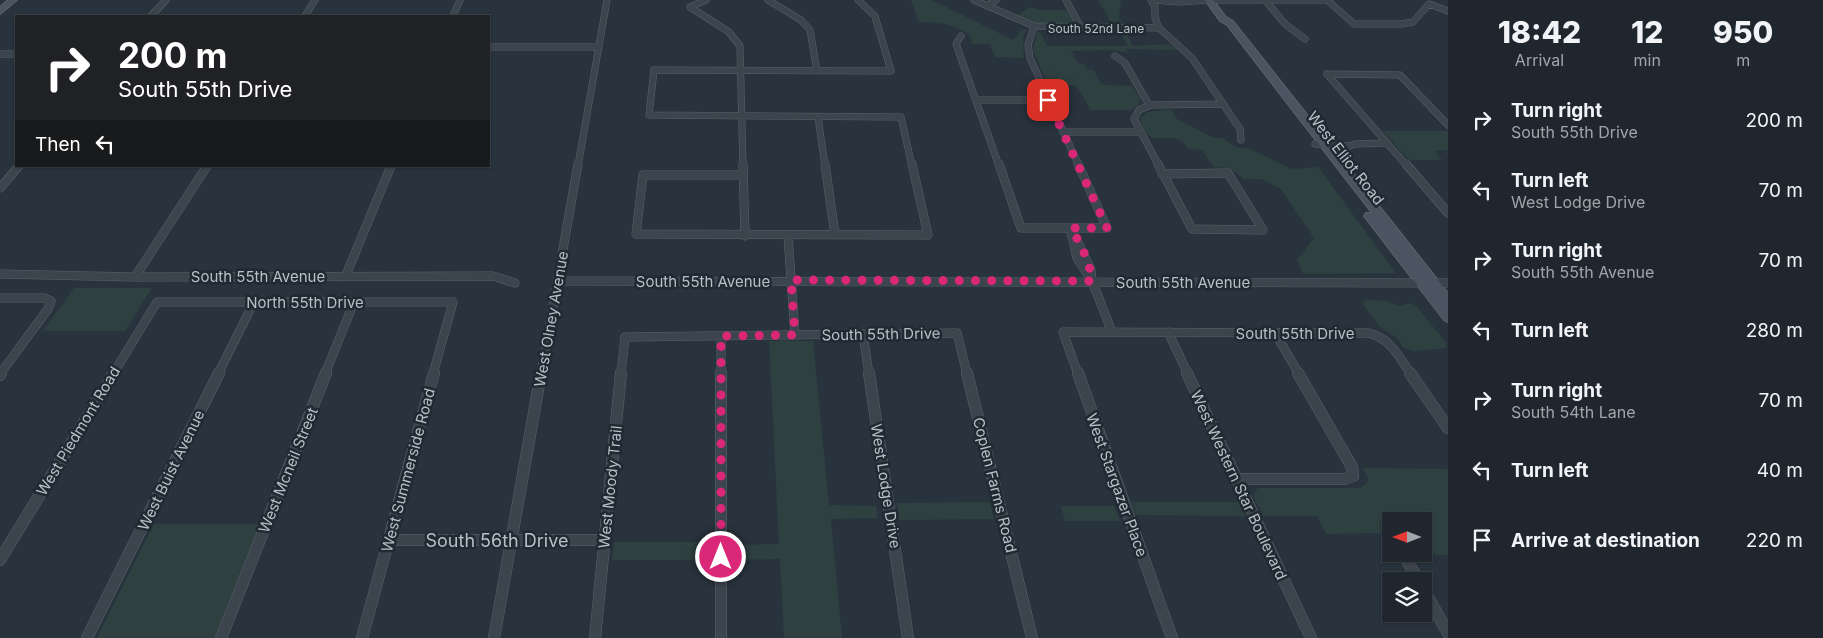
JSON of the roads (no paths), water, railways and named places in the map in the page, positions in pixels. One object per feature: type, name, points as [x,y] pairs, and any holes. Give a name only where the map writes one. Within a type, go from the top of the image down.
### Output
[{"type":"main road","points":[[0,11],[13,0]]},
{"type":"main road","name":"West Elliot Road","points":[[1208,0],[1223,19],[1230,23],[1319,144],[1428,283],[1448,317]]},
{"type":"main road","name":"West Elliot Road","points":[[1428,283],[1448,302]]},
{"type":"street","points":[[152,15],[166,0]]},
{"type":"street","points":[[306,15],[315,0]]},
{"type":"street","points":[[454,15],[460,0]]},
{"type":"street","name":"West Olney Avenue","points":[[494,638],[607,0]]},
{"type":"street","points":[[706,0],[690,7],[728,32],[740,46],[745,236]]},
{"type":"street","points":[[768,0],[801,20],[810,30],[817,71]]},
{"type":"street","points":[[743,175],[643,175],[636,234],[928,236],[900,117],[648,115],[654,70],[890,71],[875,16],[858,0]]},
{"type":"street","points":[[961,36],[956,44],[1020,228],[1107,228],[1030,58],[1029,40],[1034,26],[974,0]]},
{"type":"street","points":[[986,6],[996,0]]},
{"type":"street","points":[[1066,0],[1081,28]]},
{"type":"street","points":[[1241,140],[1240,129],[1192,58],[1159,28],[1155,18],[1153,0],[1178,2],[1208,0],[1328,0],[1354,24],[1401,24],[1413,22],[1431,2],[1448,11]]},
{"type":"street","points":[[1265,0],[1284,24],[1304,39]]},
{"type":"street","name":"South 52nd Lane","points":[[1034,26],[1159,28]]},
{"type":"street","points":[[490,46],[599,46]]},
{"type":"street","points":[[0,54],[15,54]]},
{"type":"street","points":[[1115,56],[1125,63],[1149,105]]},
{"type":"street","points":[[1328,74],[1400,75],[1448,125]]},
{"type":"street","points":[[1328,74],[1448,213]]},
{"type":"street","points":[[976,100],[1048,100]]},
{"type":"street","points":[[1223,104],[1149,105],[1139,110],[1134,116],[1134,121],[1192,230],[1263,230]]},
{"type":"street","points":[[818,117],[835,235]]},
{"type":"street","points":[[1063,132],[1140,132]]},
{"type":"street","points":[[1319,144],[1350,146],[1355,144],[1387,143]]},
{"type":"street","points":[[0,188],[18,167]]},
{"type":"street","points":[[135,277],[206,167]]},
{"type":"street","points":[[346,276],[391,167]]},
{"type":"street","points":[[1162,174],[1228,173],[1263,230]]},
{"type":"street","points":[[1071,228],[1072,243],[1082,270],[1092,281],[1112,332]]},
{"type":"street","points":[[788,236],[795,335]]},
{"type":"street","name":"South 55th Avenue","points":[[0,274],[135,277],[493,276],[515,283]]},
{"type":"street","name":"South 55th Avenue","points":[[558,281],[791,280],[1448,283]]},
{"type":"street","points":[[0,298],[44,298],[51,301],[48,309],[0,375]]},
{"type":"street","name":"North 55th Drive","points":[[156,302],[454,302]]},
{"type":"street","name":"West Piedmont Road","points":[[0,560],[4,548],[156,302]]},
{"type":"street","name":"West Buist Avenue","points":[[87,638],[254,302]]},
{"type":"street","name":"West Mcneil Street","points":[[221,638],[354,302]]},
{"type":"street","name":"West Summerside Road","points":[[362,638],[454,302]]},
{"type":"street","name":"South 55th Drive","points":[[1063,332],[1368,333],[1378,335],[1387,340],[1448,428]]},
{"type":"street","name":"West Stargazer Place","points":[[1063,332],[1172,638]]},
{"type":"street","name":"West Western Star Boulevard","points":[[1168,332],[1311,638]]},
{"type":"street","name":"South 55th Drive","points":[[625,337],[958,333]]},
{"type":"street","name":"Coplen Farms Road","points":[[958,333],[1032,638]]},
{"type":"street","points":[[1236,479],[1345,479],[1353,476],[1352,467],[1275,333]]},
{"type":"street","name":"West Lodge Drive","points":[[863,334],[908,638]]},
{"type":"street","points":[[721,336],[721,638]]},
{"type":"street","name":"West Moody Trail","points":[[596,638],[625,337]]},
{"type":"street","name":"South 56th Drive","points":[[388,540],[605,540]]},
{"type":"street","points":[[1432,604],[1448,632]]}]
